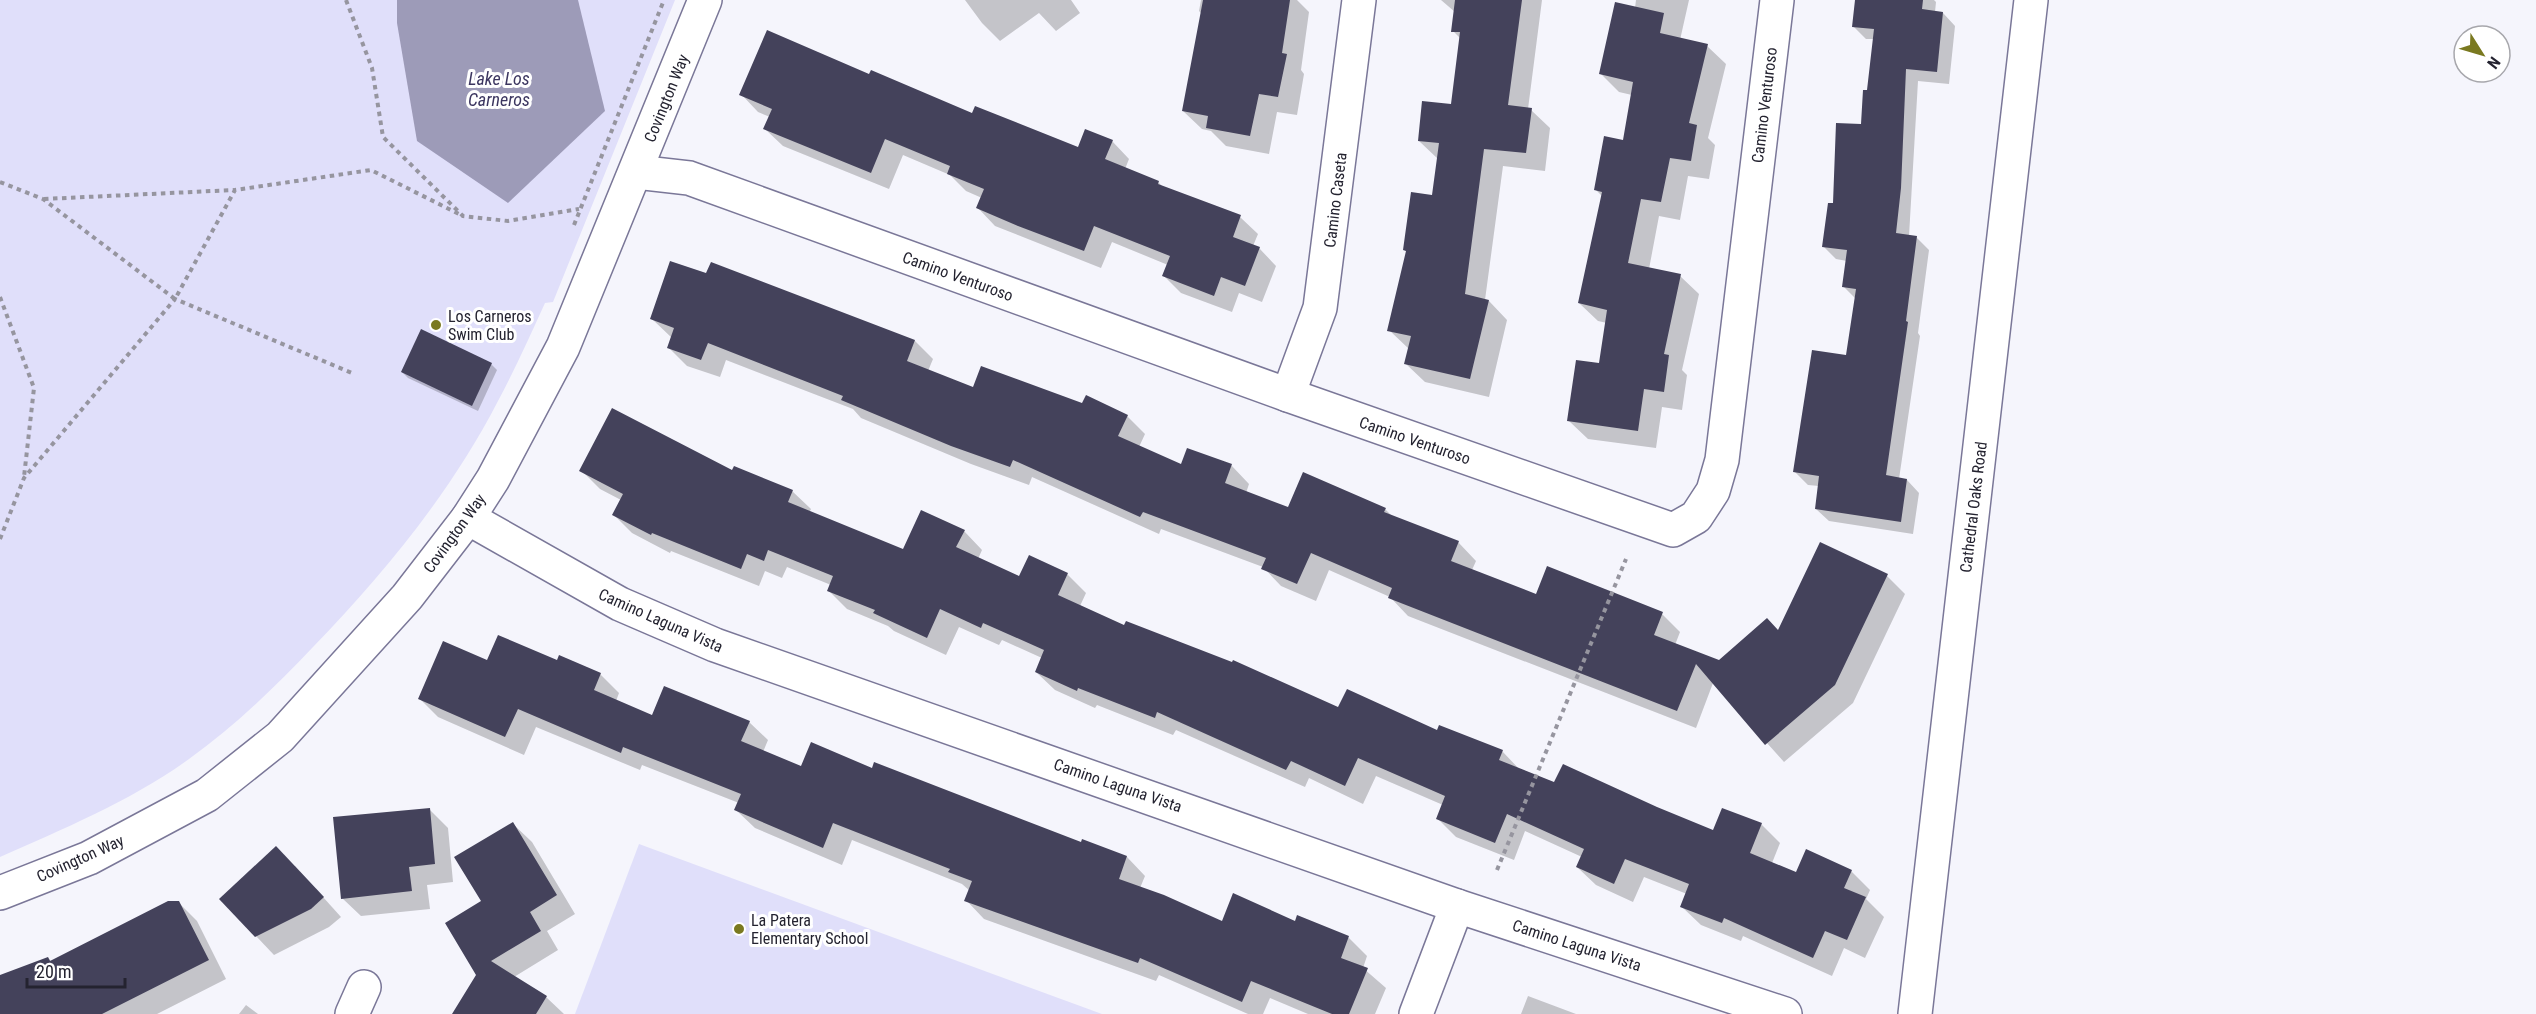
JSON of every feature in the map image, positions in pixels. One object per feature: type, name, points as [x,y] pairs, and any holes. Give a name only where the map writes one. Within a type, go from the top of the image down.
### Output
[{"type":"street","name":"Covington Way","points":[[0,893],[89,858],[207,795],[271,744],[407,597],[468,518],[516,440],[563,347],[705,0]]},
{"type":"street","name":"Camino Caseta","points":[[1288,395],[1320,308],[1359,0]]},
{"type":"street","name":"Camino Venturoso","points":[[636,172],[689,178],[1288,395],[1673,530],[1705,526],[1722,460],[1777,0]]},
{"type":"street","name":"Cathedral Oaks Road","points":[[1915,1014],[2031,0]]},
{"type":"street","name":"Camino Laguna Vista","points":[[468,518],[620,604],[715,645],[1457,906],[1785,1014]]},
{"type":"street","points":[[1416,1014],[1457,906]]},
{"type":"path","points":[[346,0],[372,68],[383,136],[463,216]]},
{"type":"path","points":[[43,199],[235,190],[371,170],[463,216],[508,221],[579,209]]},
{"type":"path","points":[[0,182],[43,199],[174,299],[352,373]]},
{"type":"path","points":[[24,478],[174,299],[235,190]]},
{"type":"path","points":[[0,297],[34,388],[24,478],[0,538]]},
{"type":"path","points":[[1497,870],[1626,559]]},
{"type":"shaded area","points":[[0,0],[675,0],[553,302],[545,303],[479,435],[438,500],[414,531],[365,591],[299,662],[254,706],[206,747],[167,774],[121,801],[0,857]]},
{"type":"shaded area","name":"La Patera Elementary School","points":[[639,844],[1102,1014],[575,1014]]},
{"type":"water","name":"Lake Los Carneros","points":[[397,0],[578,0],[605,111],[508,203],[417,141],[397,23]]},
{"type":"building","points":[[1203,0],[1290,0],[1282,53],[1287,54],[1278,97],[1259,94],[1250,136],[1206,128],[1208,116],[1182,111]]},
{"type":"building","points":[[1455,0],[1522,0],[1508,105],[1532,108],[1526,153],[1484,149],[1465,294],[1489,300],[1470,379],[1404,364],[1411,336],[1387,331],[1406,251],[1403,250],[1411,192],[1432,195],[1439,143],[1418,141],[1422,101],[1451,104],[1460,32],[1451,32]]},
{"type":"building","points":[[1855,0],[1923,0],[1922,9],[1943,12],[1937,72],[1906,69],[1901,188],[1896,233],[1917,236],[1906,321],[1908,322],[1886,475],[1907,479],[1901,522],[1815,509],[1819,476],[1793,472],[1812,350],[1846,355],[1856,289],[1842,287],[1847,250],[1822,247],[1828,203],[1833,203],[1836,123],[1861,124],[1863,90],[1867,90],[1874,29],[1852,27]]},
{"type":"building","points":[[1615,2],[1664,13],[1660,33],[1708,44],[1689,123],[1697,125],[1691,161],[1670,158],[1661,202],[1641,199],[1628,263],[1681,274],[1664,354],[1669,355],[1664,392],[1644,389],[1638,431],[1567,421],[1576,360],[1599,363],[1607,310],[1578,303],[1602,192],[1594,190],[1604,136],[1623,140],[1633,82],[1599,74]]},
{"type":"building","points":[[767,30],[869,74],[871,70],[972,113],[975,106],[1078,147],[1085,129],[1113,140],[1105,159],[1159,181],[1158,184],[1241,215],[1233,237],[1260,247],[1245,286],[1221,277],[1214,296],[1162,276],[1170,256],[1094,226],[1084,251],[1018,226],[976,208],[984,189],[947,174],[950,166],[885,139],[871,173],[763,129],[772,109],[739,95]]},
{"type":"building","points":[[670,261],[706,273],[711,262],[915,340],[907,361],[973,387],[981,366],[1082,403],[1086,395],[1128,415],[1118,436],[1181,464],[1187,448],[1232,464],[1225,483],[1288,507],[1303,472],[1386,508],[1384,512],[1459,541],[1451,561],[1536,594],[1547,566],[1663,612],[1654,635],[1719,660],[1767,618],[1778,630],[1820,542],[1888,574],[1835,685],[1765,745],[1696,664],[1677,711],[1388,598],[1392,588],[1311,553],[1297,584],[1261,569],[1266,558],[1143,512],[1140,517],[1013,460],[1010,467],[951,446],[841,400],[843,396],[708,343],[701,360],[667,348],[674,328],[650,319]]},
{"type":"building","points":[[421,329],[492,363],[472,406],[401,372]]},
{"type":"building","points":[[612,408],[732,470],[734,466],[793,490],[788,502],[903,549],[921,510],[965,530],[956,547],[1019,576],[1029,555],[1068,573],[1058,595],[1124,625],[1126,621],[1232,662],[1233,660],[1338,707],[1347,689],[1437,730],[1439,725],[1503,750],[1499,760],[1554,782],[1563,764],[1713,830],[1722,808],[1762,823],[1750,853],[1796,872],[1806,849],[1852,870],[1844,888],[1866,897],[1847,940],[1825,931],[1813,958],[1724,918],[1722,923],[1680,907],[1689,884],[1625,859],[1614,884],[1576,867],[1584,849],[1507,814],[1495,843],[1436,819],[1445,796],[1358,758],[1345,786],[1291,761],[1286,770],[1157,712],[1155,718],[1078,688],[1077,691],[1035,672],[1044,650],[983,623],[981,628],[940,609],[927,638],[873,613],[875,610],[827,591],[833,576],[768,550],[764,561],[747,554],[741,569],[652,533],[651,535],[612,515],[623,494],[579,471]]},
{"type":"building","points":[[498,635],[557,660],[559,655],[601,673],[594,690],[652,715],[664,686],[750,721],[741,741],[801,766],[811,742],[872,768],[874,762],[1081,842],[1082,839],[1127,856],[1119,879],[1164,895],[1222,921],[1233,893],[1295,921],[1297,915],[1349,936],[1341,958],[1368,968],[1349,1014],[1332,1014],[1251,981],[1242,1002],[1140,958],[1138,963],[964,901],[972,881],[948,872],[950,869],[833,823],[823,848],[734,810],[741,794],[623,747],[621,753],[518,709],[505,737],[418,699],[443,641],[487,660]]},
{"type":"building","points":[[430,808],[435,864],[409,867],[412,891],[341,899],[333,817]]},
{"type":"building","points":[[513,822],[557,895],[530,912],[541,931],[491,961],[547,996],[536,1014],[452,1014],[476,975],[445,923],[481,901],[454,857]]},
{"type":"building","points":[[276,846],[324,897],[311,909],[255,937],[219,899]]},
{"type":"building","points":[[168,901],[179,901],[209,960],[102,1014],[0,1014],[0,975],[48,957],[50,961]]},
{"type":"place","name":"Los Carneros Swim Club","points":[[436,325]]},
{"type":"place","name":"La Patera Elementary School","points":[[739,929]]}]
